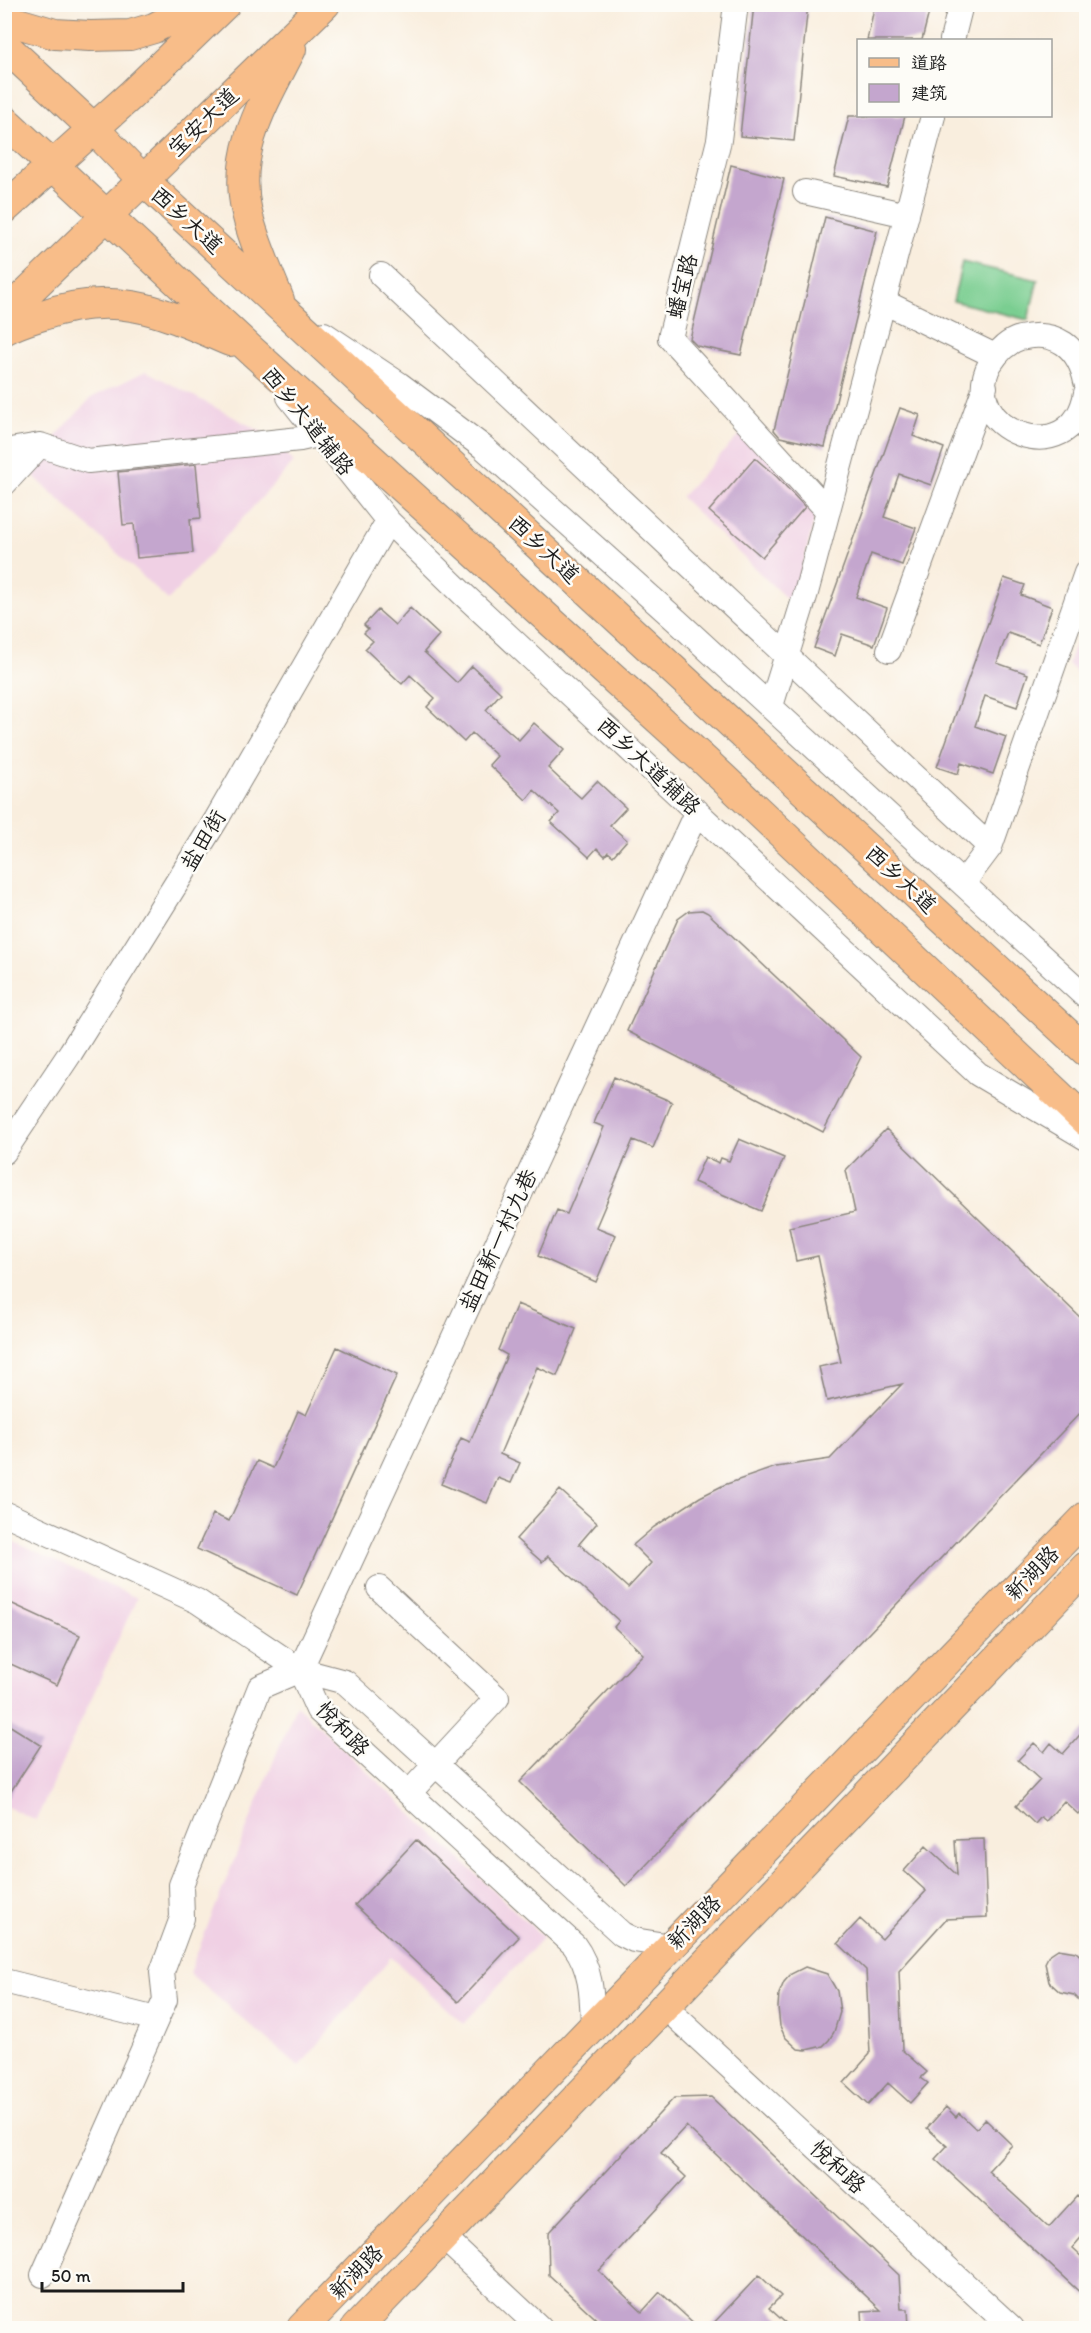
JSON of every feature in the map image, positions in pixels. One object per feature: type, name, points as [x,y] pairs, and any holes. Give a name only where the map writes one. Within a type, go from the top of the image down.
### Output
[{"type":"main road","points":[[4,19],[55,34],[130,35],[153,28],[201,4]]},
{"type":"main road","points":[[4,209],[225,4]]},
{"type":"main road","name":"宝安大道","points":[[4,315],[325,4]]},
{"type":"main road","points":[[281,305],[247,214],[243,184],[244,158],[263,100],[303,26],[332,4]]},
{"type":"main road","name":"西乡大道","points":[[4,45],[93,128],[143,180],[281,305],[1086,1051]]},
{"type":"main road","points":[[4,120],[252,351],[326,430],[705,761],[1086,1121]]},
{"type":"main road","points":[[4,330],[70,306],[126,304],[159,312],[252,351]]},
{"type":"main road","name":"新湖路","points":[[302,2328],[1086,1517]]},
{"type":"main road","name":"新湖路","points":[[357,2328],[1086,1567]]},
{"type":"street","name":"蟠宝路","points":[[736,4],[719,140],[670,338],[828,511]]},
{"type":"street","points":[[952,39],[962,4]]},
{"type":"street","points":[[771,706],[828,511],[933,117]]},
{"type":"street","points":[[805,192],[907,215]]},
{"type":"street","points":[[381,275],[990,847]]},
{"type":"street","points":[[884,302],[995,356]]},
{"type":"street","points":[[281,305],[399,384],[483,447],[771,706],[1086,997]]},
{"type":"street","points":[[889,650],[985,387],[988,369],[995,356],[1007,344],[1033,335],[1061,341],[1074,351],[1083,365],[1086,396],[1076,419],[1063,431],[1047,437],[1029,438],[1018,435],[995,418],[987,401],[985,387]]},
{"type":"street","points":[[4,451],[40,445],[88,461],[300,439],[326,430]]},
{"type":"street","name":"西乡大道辅路","points":[[326,430],[388,521],[464,595],[978,1074],[1086,1138]]},
{"type":"street","points":[[4,483],[40,445]]},
{"type":"street","name":"盐田街","points":[[4,1152],[71,1052],[216,820],[388,521]]},
{"type":"street","points":[[963,883],[990,847],[1086,573]]},
{"type":"street","name":"盐田新一村九巷","points":[[300,1670],[696,811]]},
{"type":"street","points":[[4,1513],[197,1601],[300,1670]]},
{"type":"street","points":[[379,1588],[496,1698],[409,1793]]},
{"type":"street","points":[[43,2275],[165,2000],[162,1972],[182,1918],[181,1885],[260,1687],[300,1670]]},
{"type":"street","name":"悦和路","points":[[300,1670],[345,1682],[621,1934],[634,1940],[671,1946]]},
{"type":"street","name":"悦和路","points":[[300,1670],[318,1710],[574,1945],[586,1964],[593,2026]]},
{"type":"street","points":[[4,1981],[156,2019]]},
{"type":"street","name":"悦和路","points":[[663,2006],[1012,2328]]},
{"type":"street","points":[[444,2238],[540,2328]]},
{"type":"shaded area","points":[[146,371],[262,432],[294,462],[168,600],[26,469],[91,398]]},
{"type":"shaded area","points":[[747,427],[818,504],[793,605],[681,497]]},
{"type":"shaded area","points":[[1086,613],[1086,681],[1068,664]]},
{"type":"shaded area","points":[[5,1538],[137,1598],[36,1820],[5,1806]]},
{"type":"shaded area","points":[[296,1705],[543,1937],[463,2024],[391,1957],[299,2067],[189,1973]]},
{"type":"green space","points":[[962,262],[1038,280],[1028,320],[953,301]]},
{"type":"building","points":[[754,4],[808,4],[794,141],[740,136]]},
{"type":"building","points":[[875,4],[931,4],[922,39],[867,39]]},
{"type":"building","points":[[849,116],[905,117],[887,187],[834,176]]},
{"type":"building","points":[[731,165],[784,179],[741,355],[697,346],[690,339]]},
{"type":"building","points":[[825,217],[877,231],[825,447],[780,437],[774,430]]},
{"type":"building","points":[[900,408],[920,415],[913,436],[944,448],[931,485],[899,474],[884,517],[916,528],[902,565],[871,554],[856,597],[887,608],[874,645],[842,634],[835,656],[814,648]]},
{"type":"building","points":[[755,458],[777,477],[805,507],[762,557],[709,511]]},
{"type":"building","points":[[196,464],[201,518],[190,519],[193,553],[137,558],[134,524],[123,525],[118,472]]},
{"type":"building","points":[[1004,578],[1025,585],[1021,595],[1052,607],[1039,644],[1008,633],[1002,648],[997,663],[1028,674],[1017,707],[985,696],[975,726],[1006,737],[993,774],[961,763],[958,774],[937,767]]},
{"type":"building","points":[[410,608],[439,635],[424,652],[457,683],[472,666],[501,693],[486,710],[502,725],[519,740],[534,723],[564,750],[548,768],[564,783],[581,798],[597,781],[626,808],[610,825],[627,840],[613,856],[608,852],[605,856],[597,848],[589,857],[551,822],[559,813],[534,790],[526,800],[489,765],[497,756],[472,733],[464,742],[427,707],[435,698],[410,675],[402,684],[365,649],[373,641],[364,633],[368,629],[364,625],[378,610],[395,625]]},
{"type":"building","points":[[702,910],[708,913],[861,1057],[823,1132],[627,1031],[678,919],[689,911]]},
{"type":"building","points":[[614,1077],[672,1102],[653,1148],[633,1140],[596,1227],[616,1235],[596,1282],[538,1256],[557,1210],[567,1214],[604,1127],[594,1123]]},
{"type":"building","points":[[886,1129],[1086,1323],[1086,1407],[626,1886],[520,1782],[643,1654],[614,1627],[619,1621],[548,1556],[542,1562],[516,1539],[560,1490],[597,1523],[579,1544],[628,1588],[651,1563],[633,1545],[654,1527],[700,1497],[724,1485],[776,1467],[830,1459],[902,1384],[827,1401],[819,1367],[841,1362],[818,1256],[796,1261],[789,1227],[855,1212],[846,1170]]},
{"type":"building","points":[[739,1139],[784,1158],[761,1211],[694,1182],[705,1157],[719,1163],[721,1158],[729,1161]]},
{"type":"building","points":[[517,1304],[576,1329],[557,1376],[537,1367],[500,1454],[520,1463],[511,1483],[498,1478],[487,1503],[441,1484],[461,1438],[470,1442],[507,1355],[498,1350]]},
{"type":"building","points":[[337,1347],[397,1375],[297,1595],[197,1549],[213,1514],[229,1521],[257,1461],[273,1468],[298,1411],[306,1415]]},
{"type":"building","points":[[4,1600],[80,1635],[57,1685],[4,1661]]},
{"type":"building","points":[[4,1722],[41,1745],[4,1802]]},
{"type":"building","points":[[1086,1728],[1086,1805],[1078,1814],[1064,1801],[1046,1821],[1041,1817],[1035,1824],[1016,1806],[1040,1780],[1018,1760],[1034,1743],[1044,1752],[1051,1743],[1063,1754]]},
{"type":"building","points":[[984,1839],[987,1917],[946,1919],[899,1971],[902,2050],[927,2072],[921,2078],[928,2083],[910,2103],[888,2083],[868,2105],[844,2083],[870,2054],[866,1970],[838,1943],[860,1919],[882,1939],[926,1891],[904,1871],[926,1846],[957,1875],[955,1840]]},
{"type":"building","points":[[416,1840],[519,1937],[458,2002],[355,1905]]},
{"type":"building","points":[[1058,1949],[1076,1952],[1086,1961],[1086,2007],[1074,1995],[1060,1992],[1049,1982],[1045,1963],[1049,1955]]},
{"type":"building","points":[[805,1967],[827,1974],[837,1991],[840,2012],[829,2040],[823,2046],[806,2050],[798,2049],[785,2037],[780,2026],[778,2007],[779,1994],[784,1982],[791,1974]]},
{"type":"building","points":[[711,2097],[899,2275],[901,2309],[908,2309],[909,2328],[863,2328],[862,2311],[881,2310],[686,2126],[661,2153],[686,2177],[599,2271],[642,2312],[660,2292],[699,2328],[606,2328],[549,2275],[548,2233],[674,2098]]},
{"type":"building","points":[[946,2107],[956,2117],[959,2113],[976,2129],[985,2119],[1012,2145],[988,2171],[1049,2227],[1077,2196],[1086,2204],[1086,2232],[1072,2248],[1086,2261],[1086,2298],[935,2159],[947,2146],[927,2128]]},
{"type":"building","points":[[759,2275],[781,2296],[769,2308],[791,2328],[709,2328]]}]
